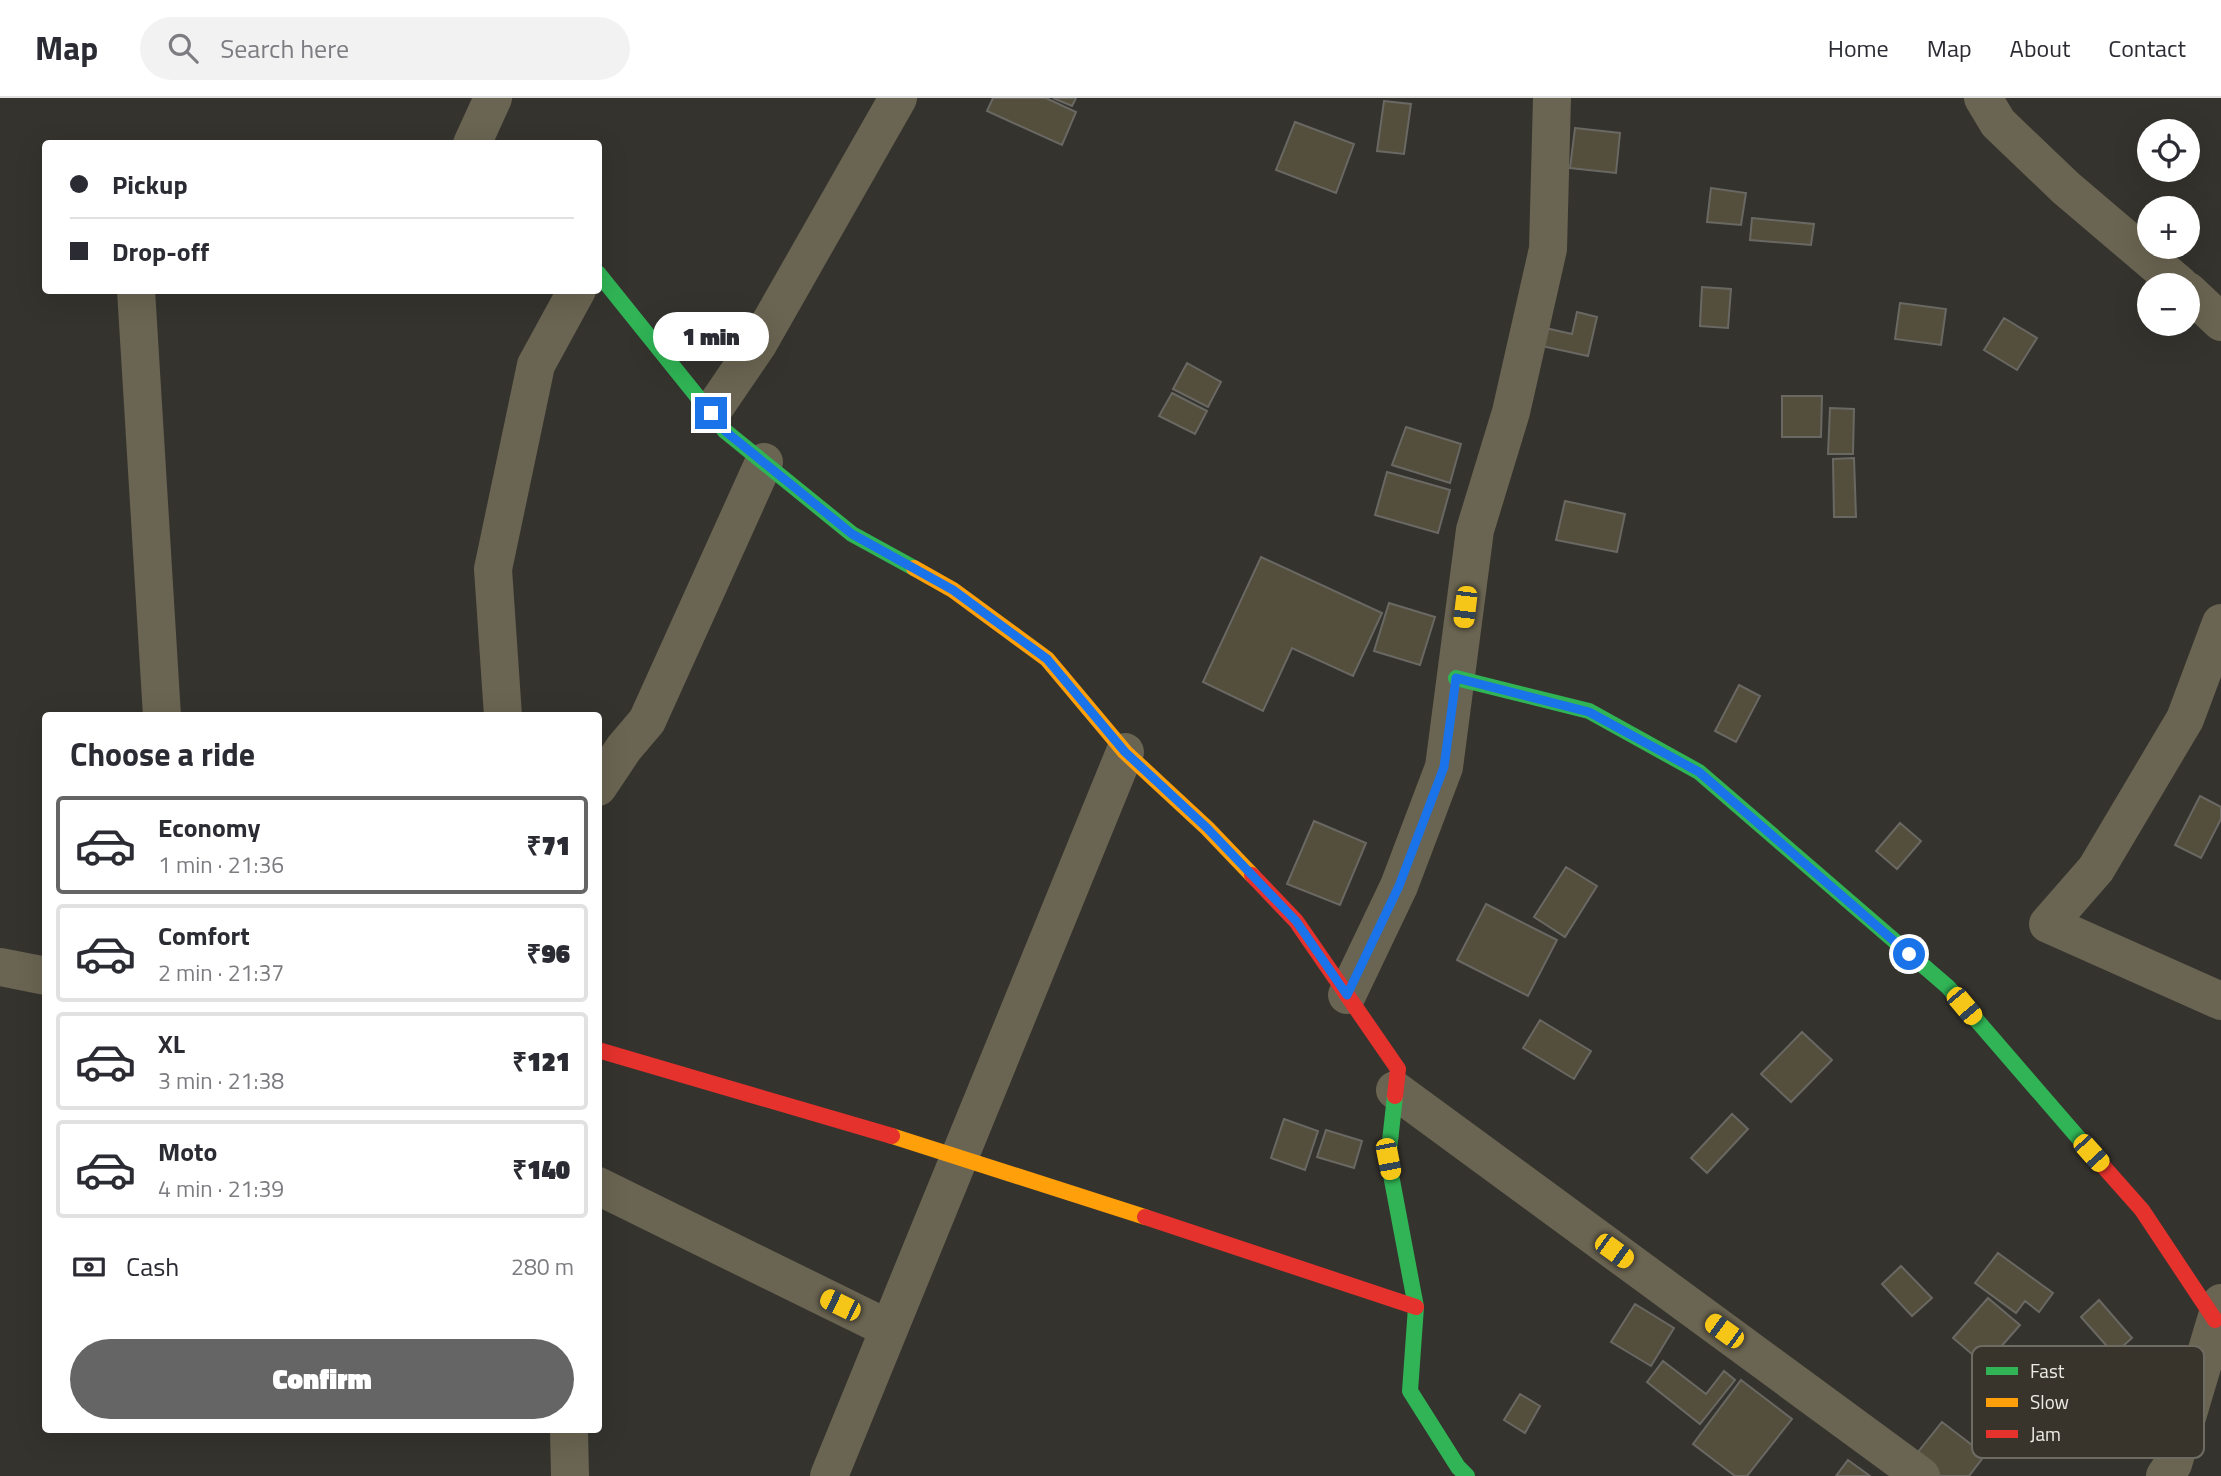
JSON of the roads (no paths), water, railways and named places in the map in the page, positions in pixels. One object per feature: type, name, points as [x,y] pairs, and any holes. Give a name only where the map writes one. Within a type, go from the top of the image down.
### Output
[{"type":"street","points":[[474,140],[493,98]]},
{"type":"street","points":[[711,413],[758,344],[898,98]]},
{"type":"street","points":[[1347,995],[1399,886],[1444,767],[1475,530],[1511,412],[1548,249],[1552,98]]},
{"type":"street","points":[[1983,98],[1998,123],[2066,188],[2166,273]]},
{"type":"street","points":[[602,278],[725,431],[852,534],[953,590],[1047,659],[1125,752],[1207,828],[1296,921],[1398,1069],[1388,1159],[1416,1307],[1410,1391],[1458,1467],[1467,1476]]},
{"type":"street","points":[[136,294],[162,712]]},
{"type":"street","points":[[503,712],[494,569],[536,365],[575,294]]},
{"type":"street","points":[[2200,302],[2221,321]]},
{"type":"street","points":[[602,781],[624,748],[647,722],[764,462]]},
{"type":"street","points":[[2221,623],[2185,719],[2096,869],[2048,924],[2221,1001]]},
{"type":"street","points":[[1456,678],[1589,712],[1699,772],[1948,987],[2040,1096],[2142,1210],[2218,1311],[2204,1359]]},
{"type":"street","points":[[828,1476],[1125,752]]},
{"type":"street","points":[[0,958],[42,974]]},
{"type":"street","points":[[602,1050],[960,1156],[1416,1307]]},
{"type":"street","points":[[1395,1090],[1921,1476]]},
{"type":"street","points":[[602,1188],[888,1329]]},
{"type":"street","points":[[569,1433],[570,1476]]},
{"type":"street","points":[[2165,1476],[2175,1458]]}]
